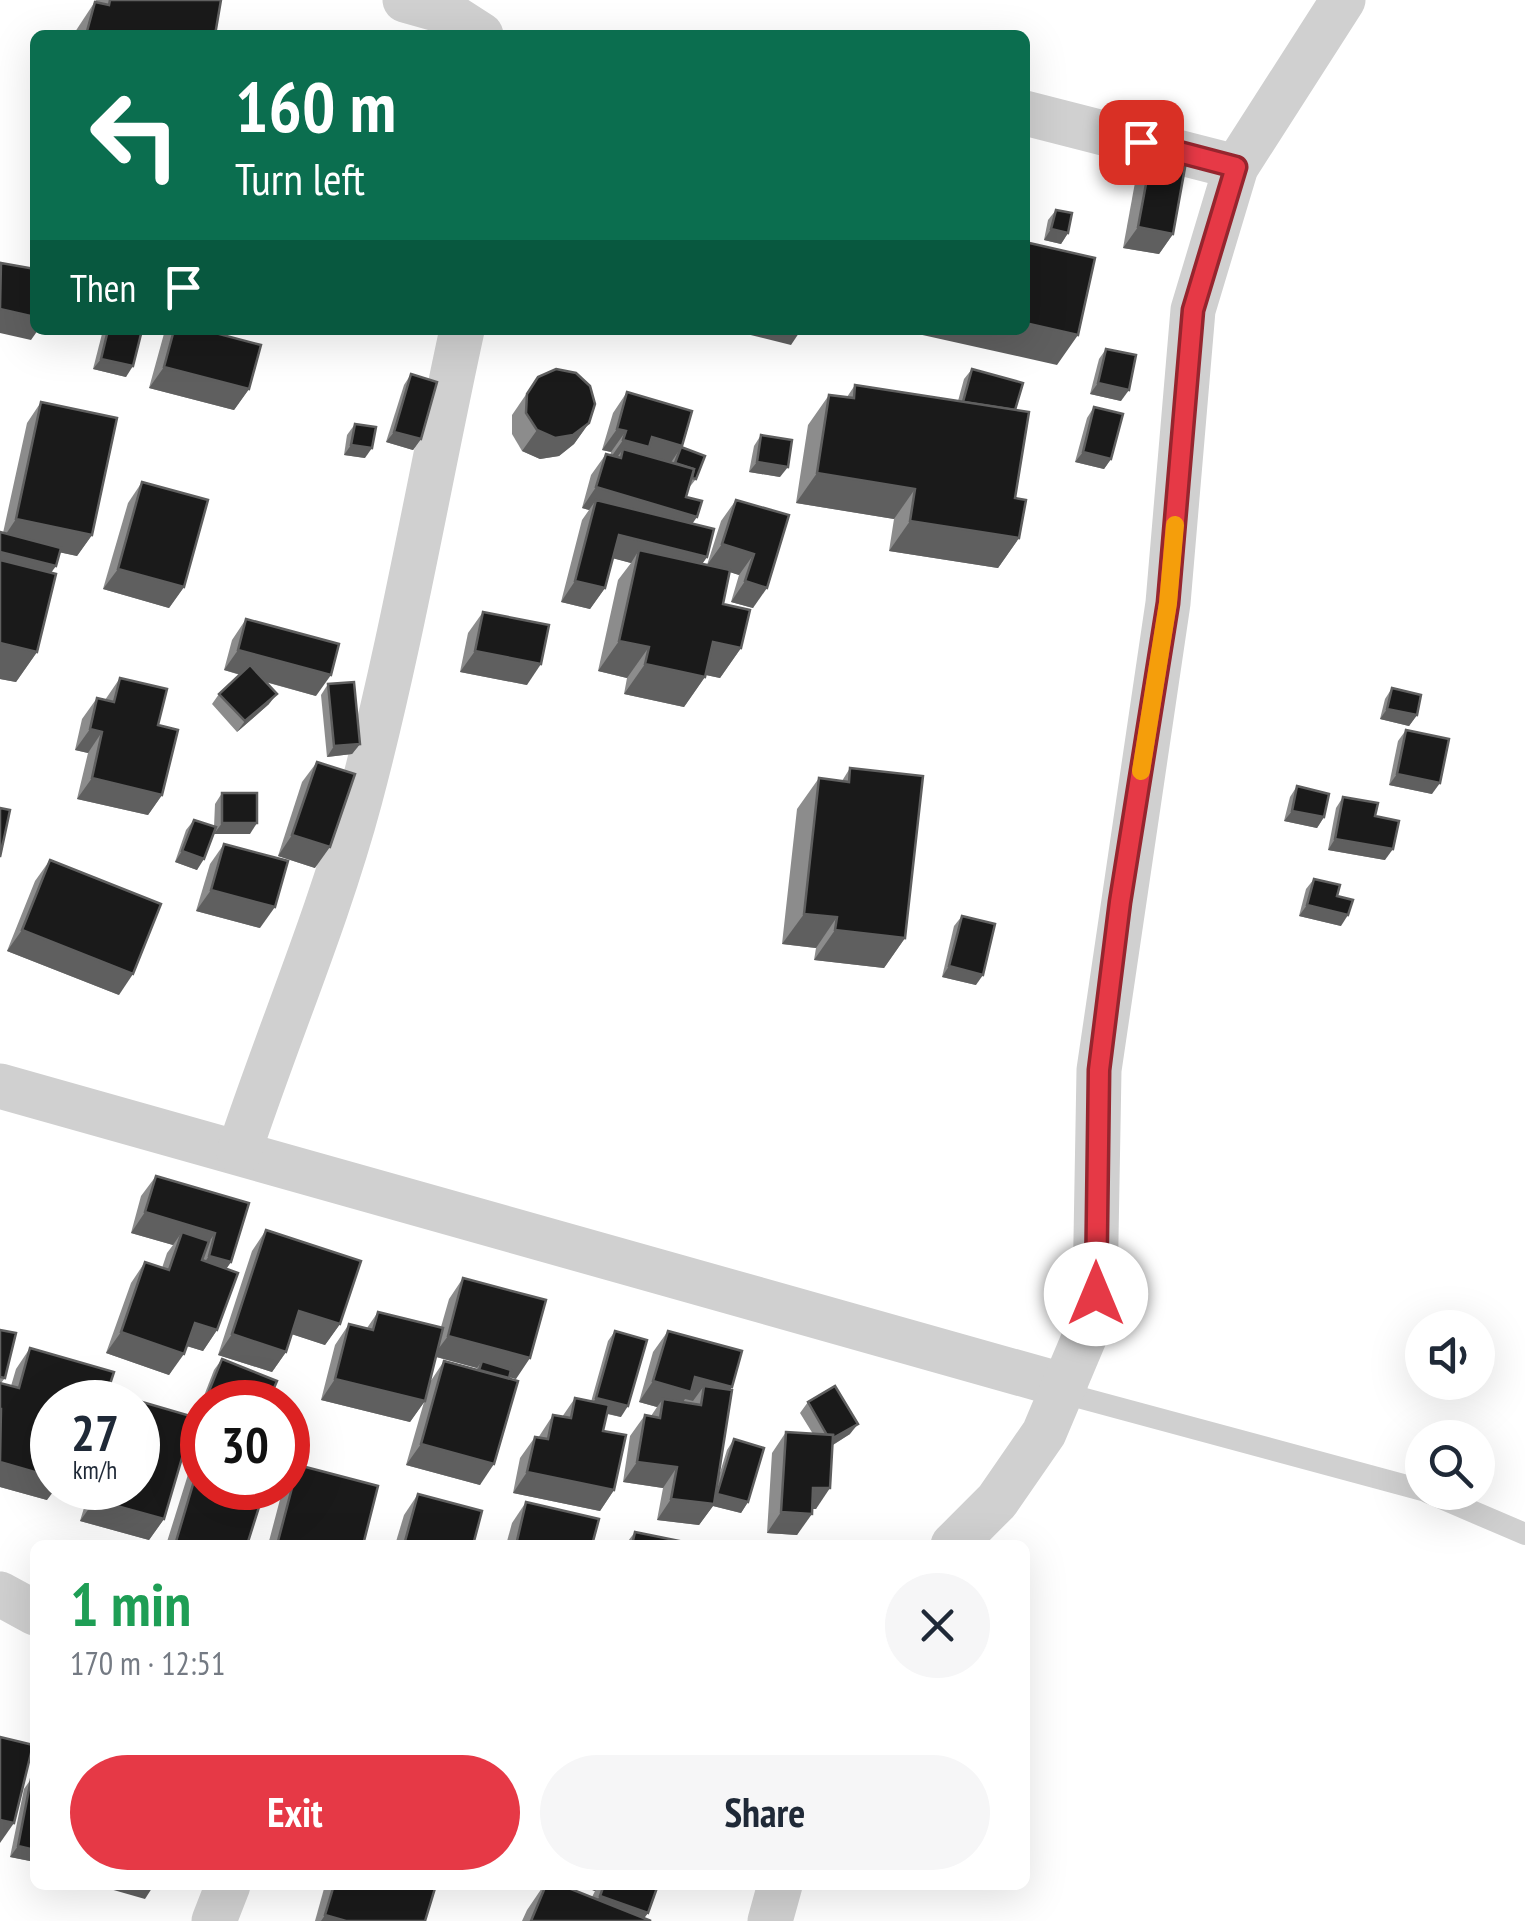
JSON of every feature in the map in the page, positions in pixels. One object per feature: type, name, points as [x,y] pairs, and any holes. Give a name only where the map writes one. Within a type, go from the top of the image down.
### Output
[{"type":"street","points":[[404,0],[444,11],[473,30]]},
{"type":"street","points":[[958,1540],[1018,1473],[1044,1433],[1087,1332],[1096,1294],[1099,1070],[1120,902],[1168,603],[1193,310],[1236,167],[1343,0]]},
{"type":"street","points":[[1030,114],[1236,167]]},
{"type":"street","points":[[239,1152],[282,1021],[327,909],[360,798],[461,335]]},
{"type":"street","points":[[0,1088],[239,1152],[1064,1389]]},
{"type":"street","points":[[0,1594],[30,1610]]},
{"type":"street","points":[[214,1921],[226,1890]]},
{"type":"street","points":[[770,1921],[779,1890]]},
{"type":"lane","points":[[1064,1389],[1405,1486]]},
{"type":"lane","points":[[1468,1510],[1525,1534]]},
{"type":"building","points":[[110,0],[221,0],[216,30],[87,30],[95,2],[109,5]]},
{"type":"building","points":[[1151,157],[1186,162],[1173,234],[1138,227]]},
{"type":"building","points":[[1056,210],[1072,213],[1068,233],[1051,229]]},
{"type":"building","points":[[1030,243],[1095,258],[1078,335],[1030,324]]},
{"type":"building","points":[[1,263],[30,268],[30,316],[0,309]]},
{"type":"building","points":[[107,335],[141,335],[133,366],[101,359]]},
{"type":"building","points":[[173,335],[223,335],[261,345],[249,389],[164,367]]},
{"type":"building","points":[[1106,349],[1136,355],[1129,390],[1098,383]]},
{"type":"building","points":[[556,369],[576,373],[590,386],[595,404],[589,423],[573,435],[555,438],[537,430],[526,413],[527,394],[538,377]]},
{"type":"building","points":[[972,369],[1023,383],[1015,410],[963,402]]},
{"type":"building","points":[[411,374],[437,382],[421,439],[394,432]]},
{"type":"building","points":[[855,385],[1029,412],[1015,498],[1026,500],[1019,538],[910,521],[915,489],[817,473],[829,395],[854,398]]},
{"type":"building","points":[[627,392],[692,411],[682,446],[652,437],[649,447],[623,440],[626,431],[617,429]]},
{"type":"building","points":[[41,402],[117,418],[92,535],[16,519]]},
{"type":"building","points":[[1094,407],[1123,414],[1111,459],[1083,452]]},
{"type":"building","points":[[355,424],[376,427],[372,448],[351,445]]},
{"type":"building","points":[[761,435],[792,440],[788,467],[757,462]]},
{"type":"building","points":[[681,447],[705,456],[696,479],[692,478],[694,469],[675,463]]},
{"type":"building","points":[[623,449],[694,469],[686,497],[702,501],[697,517],[596,487],[606,454],[621,458]]},
{"type":"building","points":[[142,482],[208,500],[184,587],[118,569]]},
{"type":"building","points":[[596,500],[714,529],[707,557],[619,535],[605,588],[575,581]]},
{"type":"building","points":[[736,500],[789,515],[767,588],[745,581],[754,554],[722,544]]},
{"type":"building","points":[[0,532],[61,548],[56,566],[0,552]]},
{"type":"building","points":[[639,550],[730,570],[723,604],[750,610],[741,648],[713,642],[705,677],[645,664],[649,647],[619,641]]},
{"type":"building","points":[[0,560],[56,574],[37,652],[0,643]]},
{"type":"building","points":[[483,612],[549,625],[541,664],[475,651]]},
{"type":"building","points":[[246,619],[339,644],[331,675],[238,650]]},
{"type":"building","points":[[250,665],[277,694],[245,721],[219,694]]},
{"type":"building","points":[[120,678],[167,689],[158,725],[178,730],[162,795],[92,778],[102,732],[90,729],[97,698],[114,702]]},
{"type":"building","points":[[354,682],[360,744],[334,746],[328,684]]},
{"type":"building","points":[[1392,688],[1421,695],[1417,715],[1387,709]]},
{"type":"building","points":[[1406,730],[1449,739],[1440,783],[1397,774]]},
{"type":"building","points":[[317,762],[355,774],[330,847],[292,835]]},
{"type":"building","points":[[850,768],[923,776],[905,938],[835,930],[837,917],[804,914],[819,778],[849,782]]},
{"type":"building","points":[[1297,786],[1329,794],[1324,817],[1292,811]]},
{"type":"building","points":[[222,793],[257,793],[257,823],[222,823]]},
{"type":"building","points":[[1343,797],[1378,803],[1375,816],[1399,821],[1393,849],[1335,839]]},
{"type":"building","points":[[0,808],[10,810],[0,857]]},
{"type":"building","points":[[194,820],[216,827],[204,859],[182,851]]},
{"type":"building","points":[[224,844],[288,861],[275,907],[211,890]]},
{"type":"building","points":[[50,860],[161,904],[133,974],[22,930]]},
{"type":"building","points":[[1314,879],[1340,885],[1337,896],[1353,900],[1348,915],[1307,905]]},
{"type":"building","points":[[962,916],[995,924],[983,975],[949,966]]},
{"type":"building","points":[[156,1176],[249,1203],[231,1262],[209,1256],[215,1233],[145,1212]]},
{"type":"building","points":[[266,1230],[361,1261],[340,1324],[299,1311],[286,1352],[232,1334]]},
{"type":"building","points":[[182,1232],[209,1241],[202,1260],[238,1273],[217,1330],[195,1323],[184,1354],[121,1332],[145,1262],[169,1270]]},
{"type":"building","points":[[463,1278],[546,1300],[530,1358],[448,1336]]},
{"type":"building","points":[[378,1312],[443,1328],[425,1401],[335,1379],[349,1324],[373,1330]]},
{"type":"building","points":[[0,1330],[16,1333],[5,1378],[0,1377]]},
{"type":"building","points":[[615,1331],[647,1340],[628,1406],[596,1398]]},
{"type":"building","points":[[668,1331],[742,1351],[732,1387],[695,1377],[691,1392],[653,1381]]},
{"type":"building","points":[[30,1348],[114,1372],[111,1380],[30,1380],[30,1471],[0,1462],[0,1383],[19,1388]]},
{"type":"building","points":[[222,1359],[274,1380],[213,1380]]},
{"type":"building","points":[[444,1361],[518,1381],[494,1464],[421,1444]]},
{"type":"building","points":[[482,1361],[511,1370],[509,1378],[479,1370]]},
{"type":"building","points":[[704,1386],[732,1390],[714,1504],[671,1499],[677,1467],[637,1462],[645,1415],[660,1418],[663,1399],[701,1405]]},
{"type":"building","points":[[835,1386],[858,1424],[833,1438],[827,1435],[808,1402]]},
{"type":"building","points":[[575,1398],[609,1405],[603,1431],[626,1435],[614,1490],[527,1472],[535,1437],[548,1439],[553,1415],[571,1418]]},
{"type":"building","points":[[160,1407],[180,1413],[180,1465],[164,1519],[131,1510],[160,1510]]},
{"type":"building","points":[[786,1432],[833,1435],[830,1488],[813,1488],[812,1514],[781,1512]]},
{"type":"building","points":[[734,1439],[764,1448],[748,1502],[717,1494]]},
{"type":"building","points":[[310,1468],[378,1486],[364,1540],[278,1540],[286,1510],[310,1510]]},
{"type":"building","points":[[418,1494],[482,1511],[474,1540],[405,1540]]},
{"type":"building","points":[[526,1502],[599,1519],[593,1540],[517,1540]]},
{"type":"building","points":[[185,1510],[258,1510],[249,1540],[176,1540]]},
{"type":"building","points":[[635,1532],[674,1540],[633,1540]]},
{"type":"building","points":[[0,1737],[30,1744],[30,1757],[14,1823],[0,1820]]},
{"type":"building","points":[[30,1784],[30,1849],[18,1846]]},
{"type":"building","points":[[332,1890],[434,1890],[425,1921],[346,1921],[325,1915]]},
{"type":"building","points":[[544,1890],[574,1890],[651,1921],[531,1921]]},
{"type":"building","points":[[602,1890],[656,1890],[648,1913],[600,1896]]},
{"type":"slow traffic","points":[[1141,771],[1168,603],[1175,525]]},
{"type":"route","points":[[1096,1294],[1099,1070],[1120,902],[1168,603],[1193,310],[1236,167],[1141,142]]}]
